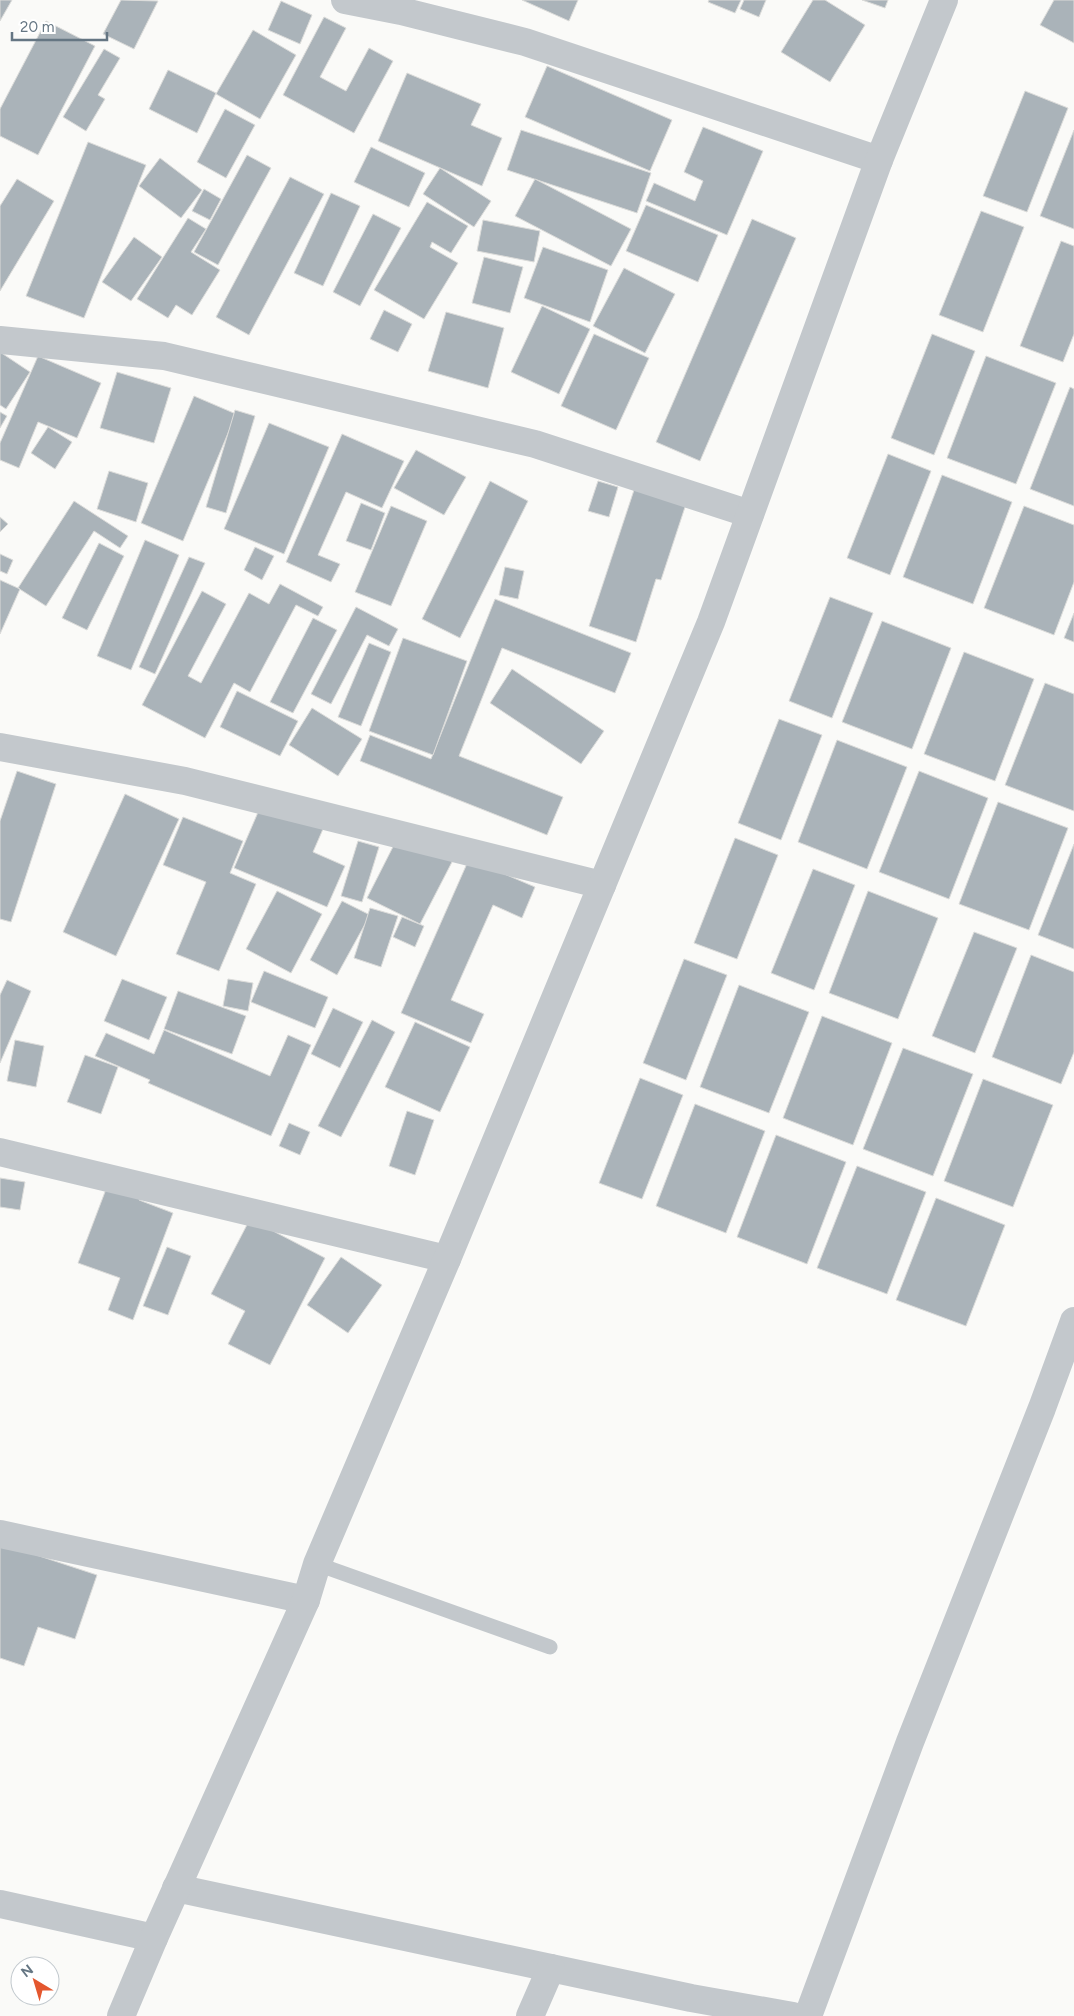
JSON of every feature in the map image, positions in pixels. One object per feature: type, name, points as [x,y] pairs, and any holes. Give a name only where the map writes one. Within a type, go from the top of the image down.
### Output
[{"type":"street","points":[[345,0],[401,11],[525,42],[879,160]]},
{"type":"street","points":[[121,2016],[176,1888],[306,1600],[317,1564],[447,1259],[711,622],[879,160],[944,0]]},
{"type":"street","points":[[0,340],[164,356],[536,444],[750,514]]},
{"type":"street","points":[[0,747],[185,781],[602,885]]},
{"type":"street","points":[[0,1152],[447,1259]]},
{"type":"street","points":[[808,2016],[910,1742],[1042,1408],[1074,1321]]},
{"type":"street","points":[[0,1534],[306,1600]]},
{"type":"street","points":[[176,1888],[691,1998],[793,2016]]},
{"type":"street","points":[[0,1904],[154,1938]]},
{"type":"street","points":[[530,2016],[551,1968]]},
{"type":"lane","points":[[317,1564],[550,1647]]},
{"type":"building","points":[[0,0],[12,0],[0,21]]},
{"type":"building","points":[[121,0],[158,1],[134,49],[103,34]]},
{"type":"building","points":[[522,0],[578,0],[569,21]]},
{"type":"building","points":[[709,0],[741,0],[735,13],[708,2]]},
{"type":"building","points":[[744,0],[766,0],[759,17],[740,9]]},
{"type":"building","points":[[813,0],[825,0],[865,25],[830,82],[781,52]]},
{"type":"building","points":[[862,0],[888,0],[885,8]]},
{"type":"building","points":[[1054,0],[1074,0],[1074,43],[1040,25]]},
{"type":"building","points":[[281,1],[312,15],[300,44],[268,30]]},
{"type":"building","points":[[324,17],[346,28],[320,77],[346,91],[369,48],[393,61],[354,133],[283,95]]},
{"type":"building","points":[[46,21],[95,46],[38,155],[0,136],[0,109]]},
{"type":"building","points":[[253,30],[296,55],[260,119],[216,94]]},
{"type":"building","points":[[104,49],[120,58],[98,95],[105,99],[86,131],[63,117]]},
{"type":"building","points":[[547,66],[672,120],[650,171],[525,117]]},
{"type":"building","points":[[168,70],[216,93],[197,133],[149,109]]},
{"type":"building","points":[[407,73],[481,104],[471,125],[502,138],[482,186],[378,141]]},
{"type":"building","points":[[1025,91],[1068,108],[1027,212],[983,196]]},
{"type":"building","points":[[225,109],[255,125],[226,178],[197,162]]},
{"type":"building","points":[[703,127],[763,151],[727,235],[646,201],[654,183],[695,201],[703,181],[684,172]]},
{"type":"building","points":[[521,130],[651,173],[637,213],[507,170]]},
{"type":"building","points":[[1074,130],[1074,229],[1040,216]]},
{"type":"building","points":[[88,142],[146,165],[84,318],[26,296]]},
{"type":"building","points":[[371,147],[425,173],[409,207],[354,182]]},
{"type":"building","points":[[247,155],[271,168],[218,265],[194,252]]},
{"type":"building","points":[[160,158],[202,190],[181,218],[139,186]]},
{"type":"building","points":[[440,168],[491,201],[474,227],[423,194]]},
{"type":"building","points":[[290,177],[324,194],[249,335],[216,317]]},
{"type":"building","points":[[17,179],[54,201],[0,291],[0,206]]},
{"type":"building","points":[[535,179],[631,229],[611,266],[515,216]]},
{"type":"building","points":[[204,189],[221,199],[210,220],[192,211]]},
{"type":"building","points":[[331,193],[360,206],[323,286],[294,273]]},
{"type":"building","points":[[427,202],[468,226],[451,253],[432,242],[430,247],[458,263],[424,319],[374,290]]},
{"type":"building","points":[[646,205],[718,235],[698,282],[626,251]]},
{"type":"building","points":[[981,211],[1024,227],[983,332],[939,315]]},
{"type":"building","points":[[373,214],[401,228],[360,306],[333,292]]},
{"type":"building","points":[[188,218],[206,229],[191,252],[220,270],[192,315],[176,305],[168,318],[137,299]]},
{"type":"building","points":[[752,219],[796,238],[700,461],[656,442]]},
{"type":"building","points":[[483,220],[540,231],[534,262],[477,251]]},
{"type":"building","points":[[134,237],[162,257],[131,301],[102,282]]},
{"type":"building","points":[[1061,241],[1074,246],[1074,334],[1063,362],[1020,346]]},
{"type":"building","points":[[543,247],[608,270],[590,322],[524,298]]},
{"type":"building","points":[[484,257],[523,267],[510,313],[472,303]]},
{"type":"building","points":[[624,268],[675,294],[645,353],[593,326]]},
{"type":"building","points":[[542,306],[590,329],[559,394],[511,372]]},
{"type":"building","points":[[384,310],[412,324],[398,352],[370,339]]},
{"type":"building","points":[[446,312],[504,328],[488,388],[428,371]]},
{"type":"building","points":[[594,334],[649,358],[616,430],[561,406]]},
{"type":"building","points":[[932,334],[975,351],[934,455],[891,438]]},
{"type":"building","points":[[0,352],[30,372],[6,409],[0,405]]},
{"type":"building","points":[[38,356],[101,383],[77,438],[38,422],[19,468],[0,460],[0,443]]},
{"type":"building","points":[[986,356],[1056,383],[1016,484],[947,458]]},
{"type":"building","points":[[117,372],[171,388],[154,443],[100,428]]},
{"type":"building","points":[[1070,387],[1074,389],[1074,506],[1030,489]]},
{"type":"building","points":[[194,396],[236,414],[183,541],[141,523]]},
{"type":"building","points":[[235,410],[255,416],[226,513],[206,507]]},
{"type":"building","points":[[0,412],[7,416],[0,428]]},
{"type":"building","points":[[269,423],[329,447],[284,554],[224,529]]},
{"type":"building","points":[[48,427],[72,442],[55,469],[31,453]]},
{"type":"building","points":[[342,434],[404,461],[382,508],[346,492],[318,555],[340,564],[331,582],[286,562]]},
{"type":"building","points":[[416,450],[466,477],[444,515],[394,488]]},
{"type":"building","points":[[888,454],[931,471],[890,575],[847,558]]},
{"type":"building","points":[[109,471],[148,483],[136,522],[97,509]]},
{"type":"building","points":[[942,475],[1012,502],[973,604],[903,577]]},
{"type":"building","points":[[490,481],[528,501],[460,638],[422,619]]},
{"type":"building","points":[[598,481],[618,487],[609,517],[588,511]]},
{"type":"building","points":[[636,484],[687,501],[661,580],[656,579],[636,642],[589,626]]},
{"type":"building","points":[[74,501],[128,536],[120,548],[94,531],[46,606],[18,588]]},
{"type":"building","points":[[361,503],[385,513],[371,550],[346,541]]},
{"type":"building","points":[[391,506],[427,521],[391,606],[355,592]]},
{"type":"building","points":[[1024,506],[1074,525],[1074,582],[1054,635],[984,608]]},
{"type":"building","points":[[0,517],[8,524],[0,532]]},
{"type":"building","points":[[145,540],[179,555],[131,670],[97,656]]},
{"type":"building","points":[[99,543],[124,556],[87,630],[62,618]]},
{"type":"building","points":[[255,547],[274,556],[262,580],[244,570]]},
{"type":"building","points":[[0,554],[13,560],[7,574],[0,571]]},
{"type":"building","points":[[189,557],[205,563],[155,674],[139,667]]},
{"type":"building","points":[[505,567],[524,571],[518,599],[499,595]]},
{"type":"building","points":[[0,580],[20,589],[0,634]]},
{"type":"building","points":[[280,584],[323,607],[318,616],[296,605],[250,692],[234,683],[205,738],[142,705],[202,591],[226,604],[188,676],[201,683],[249,593],[269,604]]},
{"type":"building","points":[[830,597],[873,613],[832,718],[789,701]]},
{"type":"building","points":[[495,599],[631,653],[615,693],[502,648],[459,756],[563,797],[547,835],[360,761],[370,735],[431,759]]},
{"type":"building","points":[[356,607],[398,629],[389,646],[367,635],[331,704],[311,694]]},
{"type":"building","points":[[1074,613],[1074,642],[1064,638]]},
{"type":"building","points":[[313,618],[337,630],[293,713],[270,702]]},
{"type":"building","points":[[882,621],[951,648],[912,749],[842,722]]},
{"type":"building","points":[[403,638],[467,661],[433,755],[369,731]]},
{"type":"building","points":[[369,643],[391,652],[361,726],[338,717]]},
{"type":"building","points":[[964,652],[1034,679],[995,781],[924,754]]},
{"type":"building","points":[[512,669],[604,731],[581,764],[490,703]]},
{"type":"building","points":[[1045,683],[1074,694],[1074,811],[1005,785]]},
{"type":"building","points":[[237,691],[298,721],[280,756],[220,727]]},
{"type":"building","points":[[312,708],[362,739],[338,776],[289,745]]},
{"type":"building","points":[[779,719],[822,735],[781,840],[738,823]]},
{"type":"building","points":[[837,740],[907,767],[867,869],[798,842]]},
{"type":"building","points":[[17,771],[56,784],[11,922],[0,919],[0,821]]},
{"type":"building","points":[[919,771],[988,798],[949,899],[879,872]]},
{"type":"building","points":[[125,794],[179,819],[116,956],[63,932]]},
{"type":"building","points":[[998,802],[1068,828],[1029,930],[959,904]]},
{"type":"building","points":[[262,803],[323,829],[313,852],[345,866],[327,907],[234,868]]},
{"type":"building","points":[[183,817],[243,841],[230,873],[256,884],[219,971],[176,954],[206,882],[163,865]]},
{"type":"building","points":[[400,833],[453,860],[420,924],[367,898]]},
{"type":"building","points":[[735,838],[778,855],[737,959],[694,943]]},
{"type":"building","points":[[358,841],[379,847],[362,902],[341,896]]},
{"type":"building","points":[[1074,844],[1074,949],[1038,935]]},
{"type":"building","points":[[469,859],[535,887],[522,918],[493,905],[451,1000],[484,1014],[471,1043],[401,1013]]},
{"type":"building","points":[[813,869],[855,885],[814,990],[771,973]]},
{"type":"building","points":[[277,891],[322,914],[291,973],[246,949]]},
{"type":"building","points":[[868,891],[938,918],[898,1019],[829,993]]},
{"type":"building","points":[[342,901],[370,915],[337,975],[310,960]]},
{"type":"building","points":[[370,908],[398,916],[381,967],[354,958]]},
{"type":"building","points":[[402,917],[424,926],[415,947],[393,937]]},
{"type":"building","points":[[974,932],[1017,948],[975,1053],[932,1036]]},
{"type":"building","points":[[1031,955],[1074,972],[1074,1052],[1061,1084],[992,1057]]},
{"type":"building","points":[[684,959],[727,975],[686,1080],[643,1063]]},
{"type":"building","points":[[264,971],[328,997],[315,1028],[251,1002]]},
{"type":"building","points":[[122,979],[167,997],[149,1040],[104,1021]]},
{"type":"building","points":[[228,979],[253,983],[248,1011],[223,1006]]},
{"type":"building","points":[[7,980],[31,991],[0,1063],[0,995]]},
{"type":"building","points":[[739,985],[809,1012],[769,1113],[700,1087]]},
{"type":"building","points":[[178,991],[246,1016],[232,1054],[164,1029]]},
{"type":"building","points":[[333,1008],[363,1022],[340,1068],[311,1054]]},
{"type":"building","points":[[822,1016],[892,1043],[853,1145],[783,1118]]},
{"type":"building","points":[[372,1020],[395,1032],[341,1137],[318,1126]]},
{"type":"building","points":[[415,1022],[470,1047],[440,1112],[385,1087]]},
{"type":"building","points":[[164,1030],[270,1076],[288,1035],[311,1045],[271,1136],[148,1083],[150,1080],[95,1056],[106,1033],[154,1054]]},
{"type":"building","points":[[15,1040],[44,1046],[36,1087],[7,1081]]},
{"type":"building","points":[[903,1048],[973,1074],[933,1176],[863,1149]]},
{"type":"building","points":[[85,1055],[118,1067],[101,1114],[67,1102]]},
{"type":"building","points":[[640,1078],[683,1095],[642,1199],[599,1183]]},
{"type":"building","points":[[983,1079],[1053,1105],[1013,1207],[944,1181]]},
{"type":"building","points":[[695,1104],[765,1131],[726,1233],[656,1206]]},
{"type":"building","points":[[407,1111],[434,1120],[415,1175],[389,1166]]},
{"type":"building","points":[[289,1123],[310,1132],[300,1155],[279,1146]]},
{"type":"building","points":[[776,1135],[846,1162],[807,1264],[737,1237]]},
{"type":"building","points":[[857,1166],[926,1192],[887,1294],[817,1268]]},
{"type":"building","points":[[111,1176],[143,1188],[139,1200],[173,1213],[133,1320],[108,1310],[120,1278],[78,1263]]},
{"type":"building","points":[[0,1178],[25,1182],[20,1210],[0,1207]]},
{"type":"building","points":[[936,1198],[1005,1225],[966,1326],[896,1300]]},
{"type":"building","points":[[250,1219],[325,1258],[270,1365],[228,1344],[245,1311],[211,1294]]},
{"type":"building","points":[[167,1247],[191,1256],[168,1315],[143,1306]]},
{"type":"building","points":[[341,1257],[382,1285],[348,1333],[307,1305]]},
{"type":"building","points":[[0,1543],[97,1575],[75,1639],[38,1627],[24,1666],[0,1658]]}]
